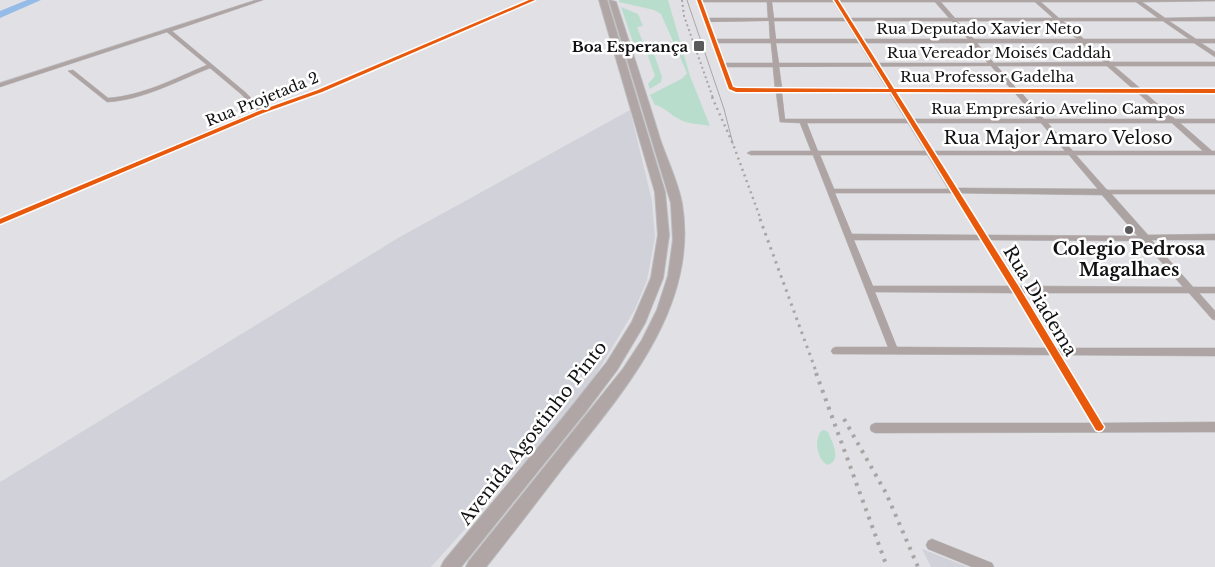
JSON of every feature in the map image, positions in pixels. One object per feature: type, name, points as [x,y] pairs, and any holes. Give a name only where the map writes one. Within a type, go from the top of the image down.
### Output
[{"type":"main road","name":"Avenida Agostinho Pinto","points":[[450,567],[604,376],[619,355],[644,310],[656,279],[664,238],[664,216],[660,192],[603,0]]},
{"type":"main road","points":[[476,567],[622,384],[647,344],[661,316],[674,278],[680,236],[676,203],[612,0]]},
{"type":"street","points":[[0,86],[261,0]]},
{"type":"street","name":"Rua Projetada 2","points":[[0,222],[261,112],[320,91],[533,0]]},
{"type":"street","points":[[769,0],[769,20],[778,91]]},
{"type":"street","points":[[837,0],[954,192]]},
{"type":"street","points":[[937,0],[1215,317]]},
{"type":"street","points":[[1036,0],[1214,154]]},
{"type":"street","points":[[1137,0],[1215,55]]},
{"type":"street","points":[[731,88],[699,1],[1215,0]]},
{"type":"street","points":[[706,20],[1215,20]]},
{"type":"street","points":[[168,30],[243,93],[261,112]]},
{"type":"street","name":"Rua Deputado Xavier Neto","points":[[714,41],[1215,41]]},
{"type":"street","name":"Rua Vereador Moisés Caddah","points":[[722,65],[1215,64]]},
{"type":"street","points":[[71,71],[107,100],[112,100],[128,97],[210,66]]},
{"type":"street","name":"Rua Professor Gadelha","points":[[731,88],[739,91],[1215,90]]},
{"type":"street","name":"Rua Empresário Avelino Campos","points":[[778,91],[782,121],[1215,121]]},
{"type":"street","points":[[803,121],[894,351]]},
{"type":"street","name":"Rua Major Amaro Veloso","points":[[751,153],[1214,154]]},
{"type":"street","points":[[831,191],[1215,192]]},
{"type":"street","name":"Rua Diadema","points":[[954,192],[1016,289],[1099,427]]},
{"type":"street","points":[[850,237],[1215,237]]},
{"type":"street","points":[[870,289],[1215,290]]},
{"type":"street","points":[[836,351],[1215,352]]},
{"type":"street","points":[[874,428],[1215,427]]},
{"type":"street","points":[[932,545],[988,567]]},
{"type":"shaded area","points":[[630,110],[652,201],[655,237],[647,280],[635,309],[582,398],[431,567],[0,567],[0,482],[398,238]]},
{"type":"shaded area","points":[[922,549],[968,567],[931,567]]},
{"type":"green space","points":[[619,0],[668,0],[690,76],[710,126],[682,121],[662,107],[655,105],[650,95],[683,78],[687,73],[661,14],[654,10],[619,2]]},
{"type":"green space","points":[[621,7],[638,14],[643,26],[637,27],[645,48],[652,48],[662,77],[661,82],[650,89],[648,84],[655,76],[646,50],[634,45]]},
{"type":"green space","points":[[821,431],[828,432],[835,451],[834,460],[827,465],[819,454],[817,444]]},
{"type":"waterway","points":[[0,15],[36,0]]},
{"type":"tram line","points":[[687,0],[724,109],[733,144]]},
{"type":"railway","points":[[682,0],[684,16],[713,98]]},
{"type":"railway","points":[[712,97],[733,144],[761,220]]},
{"type":"railway","points":[[760,219],[817,374]]},
{"type":"railway","points":[[816,373],[887,567]]},
{"type":"railway","points":[[844,419],[886,493],[918,567]]},
{"type":"cycle path","points":[[0,222],[261,112],[320,91],[533,0]]},
{"type":"cycle path","points":[[699,0],[731,88],[736,90],[1215,91]]},
{"type":"cycle path","points":[[836,0],[1016,289],[1099,427]]},
{"type":"place","name":"Boa Esperança","points":[[699,46]]},
{"type":"place","name":"Colegio Pedrosa Magalhaes","points":[[1129,230]]}]
